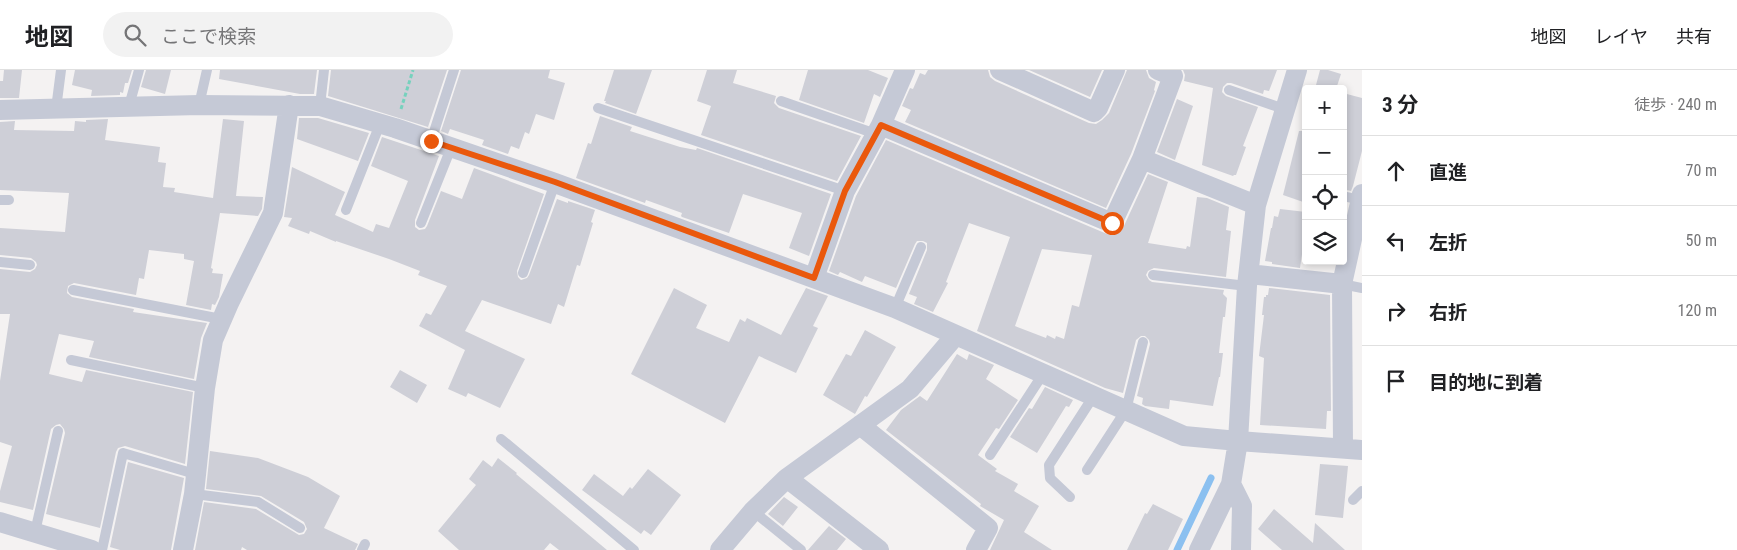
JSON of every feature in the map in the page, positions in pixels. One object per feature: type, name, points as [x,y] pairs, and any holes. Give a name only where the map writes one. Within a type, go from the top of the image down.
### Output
[{"type":"street","points":[[814,278],[845,191],[878,129],[905,70]]},
{"type":"street","points":[[1000,70],[1094,112],[1098,108],[1115,70]]},
{"type":"street","points":[[878,129],[1112,223],[1142,159],[1173,76],[1158,70]]},
{"type":"street","points":[[1199,550],[1231,484],[1238,441],[1248,280],[1256,205],[1297,70]]},
{"type":"street","points":[[0,110],[199,105],[320,106],[388,126],[555,182],[895,308],[1184,436],[1352,449],[1342,284],[1355,197]]},
{"type":"street","points":[[183,550],[194,494],[205,388],[213,340],[221,319],[273,213],[289,105]]},
{"type":"street","points":[[1142,159],[1256,205]]},
{"type":"street","points":[[1248,280],[1342,284]]},
{"type":"street","points":[[720,550],[753,511],[787,478],[910,389],[955,336]]},
{"type":"street","points":[[860,425],[988,528],[976,550]]},
{"type":"street","points":[[787,478],[879,550]]},
{"type":"street","points":[[1231,484],[1242,506],[1241,550]]},
{"type":"street","points":[[0,522],[92,550]]},
{"type":"lane","points":[[56,109],[61,70]]},
{"type":"lane","points":[[129,106],[139,70]]},
{"type":"lane","points":[[199,105],[207,70]]},
{"type":"lane","points":[[320,106],[324,70]]},
{"type":"lane","points":[[431,141],[454,70]]},
{"type":"lane","points":[[1229,90],[1284,109]]},
{"type":"lane","points":[[780,101],[878,129]]},
{"type":"lane","points":[[598,108],[845,191]]},
{"type":"lane","points":[[346,210],[388,126]]},
{"type":"lane","points":[[421,223],[451,148]]},
{"type":"lane","points":[[523,273],[555,182]]},
{"type":"lane","points":[[895,308],[921,247]]},
{"type":"lane","points":[[0,262],[30,266]]},
{"type":"lane","points":[[1153,275],[1248,280]]},
{"type":"lane","points":[[1342,284],[1362,288]]},
{"type":"lane","points":[[73,290],[221,319]]},
{"type":"lane","points":[[1087,470],[1126,410],[1143,342]]},
{"type":"lane","points":[[71,360],[205,388]]},
{"type":"lane","points":[[990,455],[1043,374]]},
{"type":"lane","points":[[1070,497],[1050,478],[1049,465],[1093,397]]},
{"type":"lane","points":[[35,532],[58,431]]},
{"type":"lane","points":[[502,439],[634,550]]},
{"type":"lane","points":[[102,550],[122,453],[196,474]]},
{"type":"lane","points":[[1353,500],[1362,491]]},
{"type":"lane","points":[[194,494],[258,502],[300,528]]},
{"type":"lane","points":[[753,511],[801,550]]},
{"type":"path","points":[[388,126],[414,70]]},
{"type":"building","points":[[4,70],[22,70],[19,98],[0,98],[0,81],[3,81]]},
{"type":"building","points":[[75,70],[132,70],[128,83],[125,83],[123,93],[120,92],[120,95],[91,96],[92,90],[72,85]]},
{"type":"building","points":[[146,70],[171,70],[165,94],[141,87]]},
{"type":"building","points":[[220,70],[317,70],[314,94],[300,94],[219,79]]},
{"type":"building","points":[[331,70],[447,70],[428,127],[328,96]]},
{"type":"building","points":[[461,70],[550,70],[548,78],[565,83],[554,120],[536,114],[529,134],[525,132],[519,149],[511,146],[508,154],[482,145],[484,140],[450,129],[448,134],[441,131]]},
{"type":"building","points":[[614,70],[652,70],[636,114],[604,101]]},
{"type":"building","points":[[707,70],[737,70],[733,83],[776,96],[774,103],[779,108],[861,136],[837,181],[701,135],[711,106],[697,101]]},
{"type":"building","points":[[808,70],[868,70],[888,78],[880,97],[874,94],[864,123],[799,100]]},
{"type":"building","points":[[928,70],[988,70],[990,77],[995,81],[1089,123],[1096,124],[1109,113],[1127,70],[1146,70],[1149,78],[1156,82],[1155,91],[1131,154],[1106,208],[905,122],[911,110],[902,106],[910,88],[913,89],[920,73],[925,75]]},
{"type":"building","points":[[1029,70],[1102,70],[1090,97]]},
{"type":"building","points":[[1183,70],[1277,70],[1269,91],[1264,90],[1263,94],[1231,83],[1227,83],[1223,87],[1222,92],[1226,96],[1258,107],[1243,146],[1246,147],[1236,175],[1233,176],[1202,165],[1213,88],[1184,81],[1185,75]]},
{"type":"building","points":[[1320,70],[1341,74],[1337,85],[1316,85]]},
{"type":"building","points":[[1347,94],[1362,98],[1362,151],[1351,191],[1347,190]]},
{"type":"building","points":[[1177,99],[1193,106],[1175,160],[1157,152]]},
{"type":"building","points":[[600,116],[632,127],[630,131],[680,147],[696,150],[697,148],[831,194],[809,256],[789,248],[802,213],[743,194],[729,233],[682,217],[682,213],[646,200],[645,203],[576,178],[588,143],[591,144]]},
{"type":"building","points":[[299,118],[318,118],[369,133],[358,161],[297,139]]},
{"type":"building","points":[[108,119],[105,140],[160,147],[158,162],[166,163],[163,187],[175,188],[174,192],[213,198],[223,119],[244,121],[236,196],[263,197],[262,209],[258,216],[220,213],[211,268],[213,269],[212,273],[223,274],[219,297],[215,305],[212,304],[211,310],[186,305],[194,261],[184,259],[184,254],[149,250],[144,279],[139,278],[136,295],[74,283],[68,286],[67,293],[72,297],[134,309],[133,312],[207,323],[201,338],[194,379],[89,357],[94,341],[59,334],[49,374],[82,382],[86,370],[193,392],[185,464],[125,446],[118,448],[100,528],[46,514],[65,433],[60,424],[51,429],[33,510],[0,502],[0,491],[12,446],[0,442],[0,381],[10,314],[0,314],[0,269],[30,272],[37,265],[31,258],[0,255],[0,228],[65,232],[69,193],[0,190],[0,122],[15,121],[14,130],[74,131],[75,121],[86,122],[86,120]]},
{"type":"building","points":[[1299,131],[1302,131],[1302,202],[1283,195]]},
{"type":"building","points":[[382,137],[439,156],[415,220],[415,227],[419,230],[425,229],[427,226],[441,191],[462,199],[474,168],[544,194],[517,271],[518,277],[521,280],[529,275],[557,199],[595,210],[580,266],[577,265],[564,307],[558,304],[551,324],[482,300],[465,331],[525,359],[500,408],[468,393],[466,397],[448,389],[465,350],[419,326],[426,313],[431,315],[447,286],[418,275],[420,271],[389,259],[336,242],[310,231],[309,234],[288,226],[292,218],[284,217],[292,167],[345,192],[335,215],[373,232],[376,224],[389,228],[408,181],[371,166]]},
{"type":"building","points":[[886,140],[1113,235],[1123,228],[1148,174],[1168,182],[1148,243],[1186,249],[1187,246],[1190,247],[1197,197],[1207,198],[1229,207],[1226,230],[1231,231],[1226,277],[1154,268],[1148,271],[1146,275],[1152,282],[1224,290],[1223,294],[1227,298],[1219,353],[1223,353],[1220,377],[1213,406],[1170,400],[1169,409],[1142,404],[1143,398],[1137,396],[1150,344],[1145,336],[1141,336],[1136,340],[1123,393],[1105,388],[977,331],[1010,237],[969,223],[946,282],[948,283],[933,312],[914,304],[917,297],[909,294],[927,250],[927,243],[923,241],[917,241],[915,244],[896,288],[865,276],[862,282],[840,272],[838,275],[829,271],[856,196]],"holes":[[[1042,249],[1092,255],[1079,307],[1072,305],[1064,339],[1056,336],[1055,339],[1047,335],[1046,338],[1015,326]]]},
{"type":"building","points":[[1280,209],[1302,212],[1302,254],[1300,268],[1272,264],[1272,262],[1265,261],[1274,216],[1278,217]]},
{"type":"building","points":[[674,288],[707,305],[696,328],[729,342],[740,319],[745,322],[747,318],[781,335],[806,288],[828,296],[813,326],[818,328],[796,373],[759,356],[725,423],[631,374]]},
{"type":"building","points":[[1269,288],[1330,295],[1331,411],[1327,411],[1326,429],[1260,425],[1264,358],[1259,356],[1264,315],[1262,315],[1264,297],[1268,295]]},
{"type":"building","points":[[865,330],[896,347],[855,414],[823,395],[846,354],[851,356]]},
{"type":"building","points":[[957,354],[967,360],[969,354],[994,365],[986,379],[1018,400],[999,429],[996,428],[978,455],[997,469],[995,471],[1018,484],[1014,491],[1039,506],[1024,532],[1052,550],[990,550],[1004,520],[980,506],[981,504],[886,430],[901,410],[920,396],[927,401]]},
{"type":"building","points":[[400,370],[427,385],[417,403],[390,387]]},
{"type":"building","points":[[1045,387],[1073,400],[1069,407],[1066,406],[1037,453],[1010,437],[1029,408],[1032,409]]},
{"type":"building","points":[[210,451],[258,458],[308,477],[340,496],[324,528],[358,544],[355,550],[247,550],[242,547],[241,550],[195,550],[204,502],[256,509],[299,535],[304,534],[307,529],[304,522],[261,496],[206,489]]},
{"type":"building","points":[[498,458],[607,550],[559,550],[550,543],[544,550],[459,550],[438,531],[476,485],[469,479],[483,460],[492,467]]},
{"type":"building","points":[[128,462],[184,478],[171,550],[120,550],[110,547]]},
{"type":"building","points":[[1320,464],[1348,466],[1343,518],[1315,515]]},
{"type":"building","points":[[648,469],[681,495],[651,535],[644,530],[641,534],[582,490],[594,474],[623,496],[630,487],[632,489]]},
{"type":"building","points":[[784,497],[798,507],[783,526],[768,514]]},
{"type":"building","points":[[1153,504],[1183,519],[1168,550],[1127,550],[1145,513],[1147,514]]},
{"type":"building","points":[[1274,509],[1313,543],[1315,523],[1345,550],[1282,550],[1258,529]]},
{"type":"building","points":[[829,526],[846,539],[837,550],[808,550]]},
{"type":"waterway","points":[[1177,550],[1211,478]]},
{"type":"route","points":[[431,141],[555,182],[814,278],[845,191],[881,125],[1112,223]]}]
